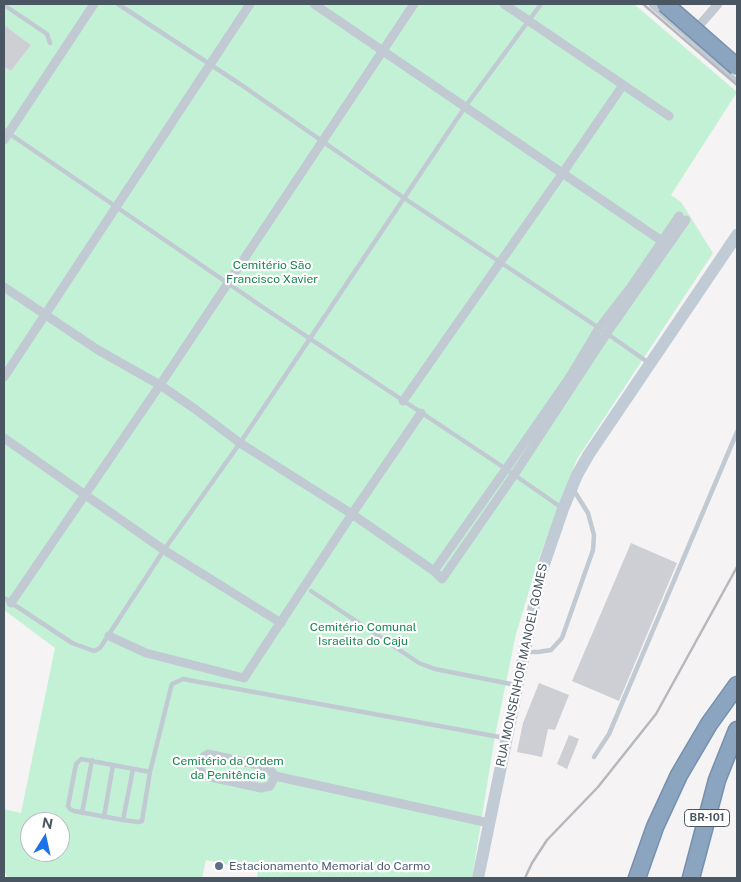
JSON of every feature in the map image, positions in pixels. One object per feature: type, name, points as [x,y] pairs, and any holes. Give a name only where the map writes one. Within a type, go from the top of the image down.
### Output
[{"type":"highway","points":[[665,4],[737,68]]},
{"type":"highway","points":[[637,878],[655,827],[680,775],[709,724],[737,685]]},
{"type":"highway","name":"BR-101","points":[[691,878],[717,780],[737,730]]},
{"type":"highway","name":"BR-101","points":[[702,878],[726,788],[737,757]]},
{"type":"street","points":[[5,134],[94,4]]},
{"type":"street","points":[[4,377],[250,4]]},
{"type":"street","points":[[314,4],[662,241]]},
{"type":"street","points":[[7,600],[85,494],[160,385],[414,4]]},
{"type":"street","points":[[504,4],[669,116]]},
{"type":"street","points":[[653,4],[690,36],[718,4]]},
{"type":"street","points":[[403,401],[623,85]]},
{"type":"street","points":[[4,287],[98,350],[160,385],[240,443],[352,514],[434,571],[510,472],[608,333],[683,218],[662,241],[631,287],[599,328],[510,472]]},
{"type":"street","name":"RUA MONSENHOR MANOEL GOMES","points":[[478,878],[543,567],[563,509],[589,454],[737,235]]},
{"type":"street","points":[[109,636],[146,653],[244,678],[352,514],[422,413]]},
{"type":"street","points":[[4,438],[164,550],[281,623]]},
{"type":"street","points":[[275,776],[270,786],[261,788],[206,776],[201,772],[200,768],[203,757],[208,754],[263,766],[275,776],[489,823]]},
{"type":"lane","points":[[118,4],[650,363]]},
{"type":"lane","points":[[7,600],[64,639],[83,648],[97,650],[109,636],[164,550],[240,443],[465,107],[541,4]]},
{"type":"lane","points":[[648,4],[737,80]]},
{"type":"lane","points":[[4,5],[47,34],[50,43]]},
{"type":"lane","points":[[690,36],[737,80]]},
{"type":"lane","points":[[5,134],[117,207],[563,509]]},
{"type":"lane","points":[[594,758],[609,734],[737,432]]},
{"type":"lane","points":[[524,652],[552,650],[562,638],[593,550],[594,535],[588,512],[572,488]]},
{"type":"lane","points":[[311,591],[419,663],[435,669],[518,686]]},
{"type":"lane","points":[[150,772],[81,759],[78,761],[68,806],[74,812],[138,822],[142,821],[150,772],[172,684],[183,679],[506,738]]},
{"type":"lane","points":[[82,813],[92,760]]},
{"type":"lane","points":[[104,817],[113,765]]},
{"type":"lane","points":[[123,820],[133,769]]},
{"type":"green space","name":"Cemitério São Francisco Xavier","points":[[4,4],[634,4],[737,92],[671,195],[681,202],[713,253],[577,459],[539,558],[516,634],[495,736],[472,878],[257,878],[258,871],[206,860],[202,878],[8,878],[4,871],[4,809],[20,813],[20,862],[70,862],[70,812],[21,812],[55,648],[4,610],[4,67],[11,71],[31,45],[5,26]]},
{"type":"building","points":[[4,25],[31,45],[11,71],[4,67]]},
{"type":"building","points":[[631,543],[677,563],[619,701],[572,681]]},
{"type":"building","points":[[539,683],[569,695],[555,730],[548,729],[542,757],[517,752],[523,723]]},
{"type":"building","points":[[569,735],[579,739],[567,769],[557,764]]},
{"type":"railway","points":[[643,4],[737,85]]},
{"type":"railway","points":[[525,878],[547,840],[598,787],[656,714],[737,567]]},
{"type":"place","name":"Estacionamento Memorial do Carmo","points":[[219,866]]},
{"type":"park label","name":"Cemitério Comunal Israelita do Caju","points":[[363,634]]},
{"type":"park label","name":"Cemitério da Ordem da Penitência","points":[[228,768]]}]
